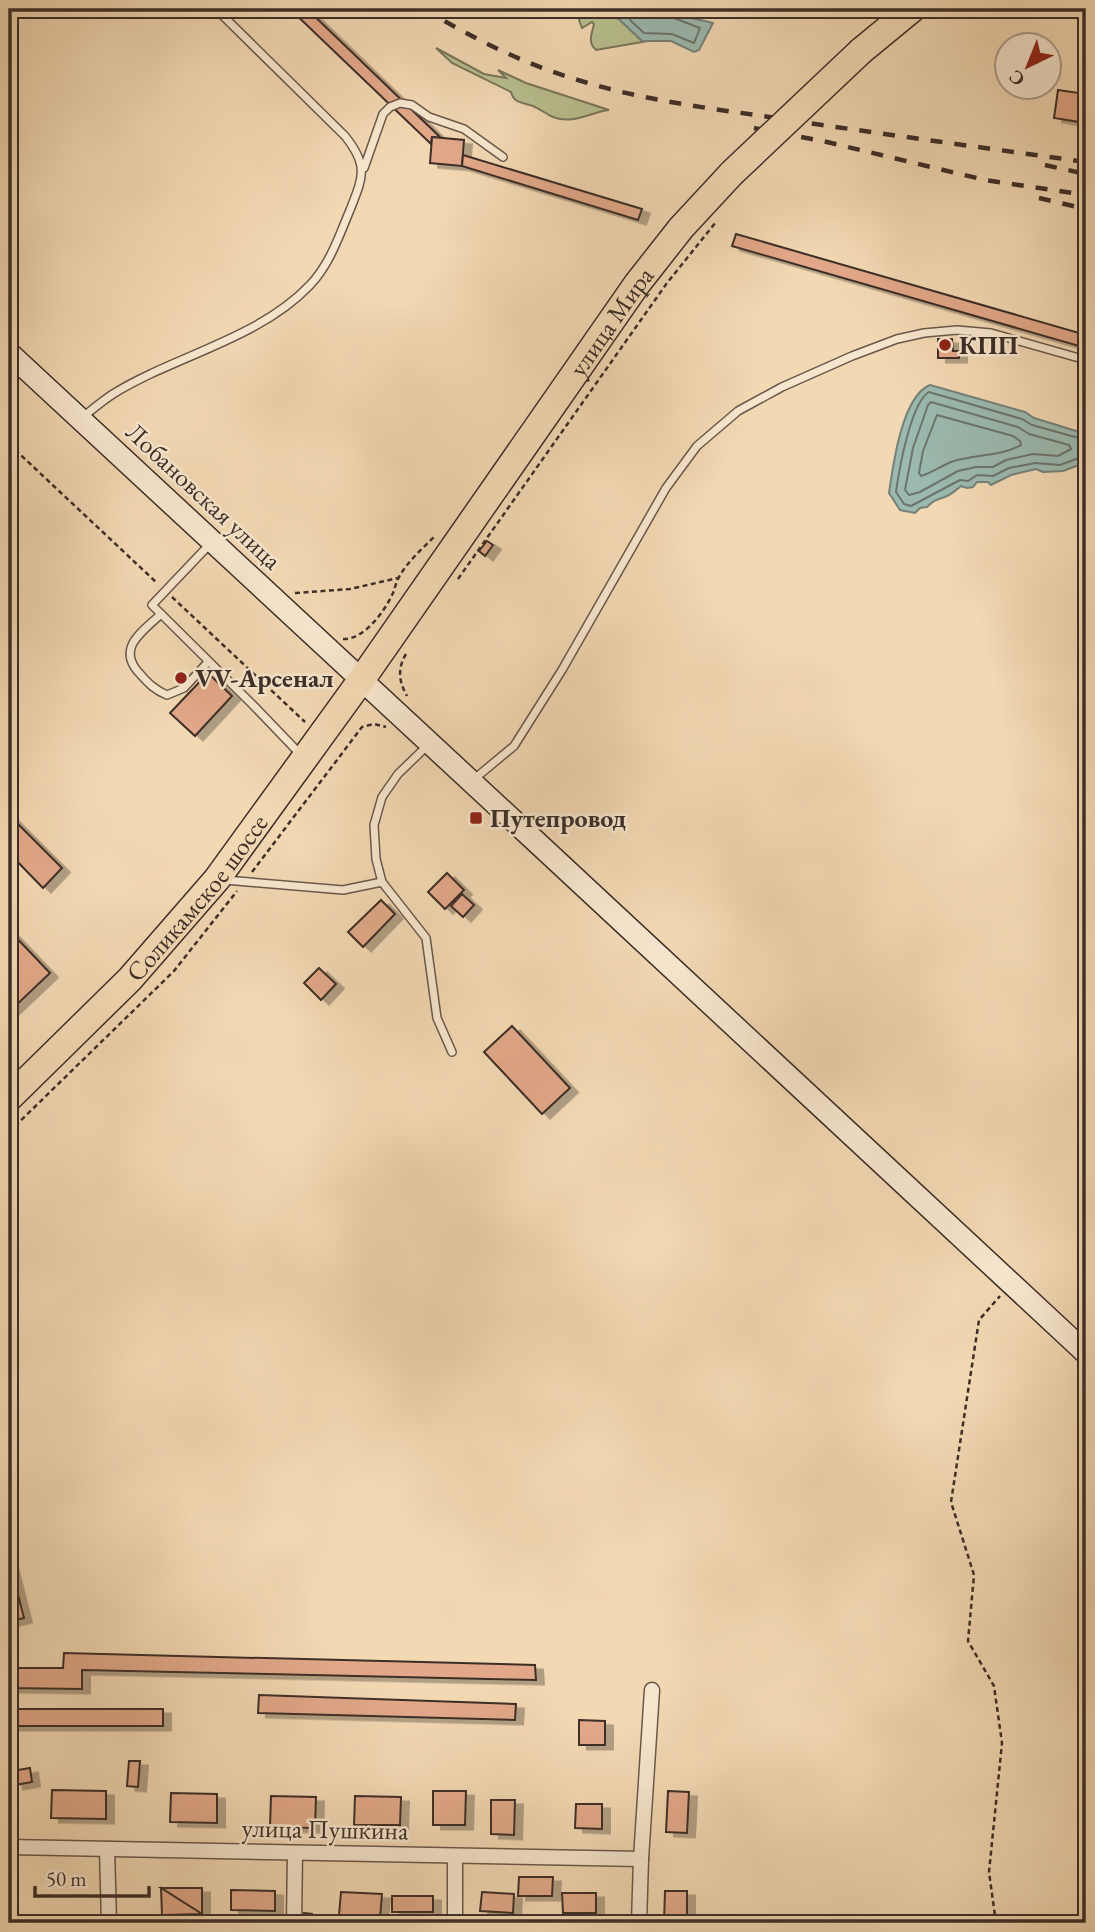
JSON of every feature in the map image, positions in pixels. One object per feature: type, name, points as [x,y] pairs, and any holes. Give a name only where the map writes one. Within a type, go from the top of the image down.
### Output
[{"type":"highway","name":"улица Мира","points":[[362,679],[637,284],[681,228],[732,173],[861,51],[912,9]]},
{"type":"highway","name":"Соликамское шоссе","points":[[9,1098],[130,979],[217,879],[362,679]]},
{"type":"street","name":"Лобановская улица","points":[[9,352],[1086,1353]]},
{"type":"street","points":[[639,1923],[652,1690]]},
{"type":"street","name":"улица Пушкина","points":[[9,1847],[641,1859]]},
{"type":"street","points":[[107,1849],[108,1923]]},
{"type":"street","points":[[294,1923],[295,1853]]},
{"type":"street","points":[[455,1856],[456,1923]]},
{"type":"lane","points":[[216,9],[345,136],[359,157],[363,172]]},
{"type":"lane","points":[[80,419],[114,394],[239,334],[310,285],[329,258],[383,114],[390,107],[400,103],[412,105],[429,117],[464,130],[503,157]]},
{"type":"lane","points":[[472,781],[514,746],[562,670],[666,488],[697,446],[738,411],[782,387],[852,356],[897,339],[932,332],[957,330],[991,333],[1086,360]]},
{"type":"lane","points":[[212,542],[152,605],[304,758]]},
{"type":"lane","points":[[160,614],[133,642],[129,656],[133,667],[155,690],[167,695],[184,688],[208,662]]},
{"type":"lane","points":[[430,743],[398,774],[382,797],[374,825],[376,859],[382,882],[426,938],[437,1018],[452,1052]]},
{"type":"lane","points":[[217,879],[343,890],[382,882]]},
{"type":"path","points":[[457,580],[667,283],[721,216]]},
{"type":"path","points":[[337,638],[351,639],[362,634],[393,594],[398,578],[414,556]]},
{"type":"path","points":[[286,594],[350,589],[398,578]]},
{"type":"path","points":[[408,652],[401,665],[400,682],[408,698]]},
{"type":"path","points":[[362,727],[374,724],[391,728]]},
{"type":"path","points":[[996,1923],[989,1872],[1002,1743],[994,1686],[968,1641],[974,1575],[951,1502],[979,1320],[1011,1283]]},
{"type":"green space","points":[[585,9],[608,9],[604,13],[619,19],[642,41],[648,41],[596,50],[591,41],[594,24],[592,22],[582,28],[579,20]]},
{"type":"green space","points":[[436,48],[484,74],[506,78],[498,70],[526,83],[609,110],[568,120],[553,117],[517,101],[511,92],[452,63]]},
{"type":"water","points":[[608,9],[619,9],[622,13],[631,9],[670,9],[687,17],[713,23],[699,50],[694,52],[671,41],[642,41],[619,19],[604,13]]},
{"type":"water","points":[[930,385],[1025,412],[1034,418],[1086,434],[1086,482],[1082,480],[1084,469],[1079,465],[1063,471],[1043,472],[1036,469],[1011,475],[991,485],[988,482],[977,482],[973,487],[961,486],[915,513],[900,510],[889,493],[896,449],[912,403],[920,392]]},
{"type":"building","points":[[290,9],[307,9],[441,138],[432,137],[431,144]]},
{"type":"building","points":[[1064,91],[1086,94],[1086,123],[1054,118],[1056,102],[1064,102]]},
{"type":"building","points":[[432,137],[464,140],[462,166],[430,163]]},
{"type":"building","points":[[463,155],[642,209],[638,220],[462,166]]},
{"type":"building","points":[[736,234],[1086,335],[1086,348],[732,246]]},
{"type":"building","name":"КПП","points":[[938,339],[952,339],[953,351],[959,351],[959,358],[938,358]]},
{"type":"building","points":[[487,541],[493,545],[485,556],[479,551]]},
{"type":"building","points":[[208,673],[232,696],[195,736],[170,713]]},
{"type":"building","points":[[9,815],[62,868],[43,888],[9,853]]},
{"type":"building","points":[[447,873],[464,890],[445,909],[428,892]]},
{"type":"building","points":[[462,894],[474,905],[463,917],[451,906]]},
{"type":"building","points":[[381,900],[395,914],[363,947],[348,932]]},
{"type":"building","points":[[9,930],[50,973],[9,1012]]},
{"type":"building","points":[[319,968],[336,984],[321,1000],[304,983]]},
{"type":"building","points":[[512,1026],[570,1088],[542,1114],[484,1052]]},
{"type":"building","points":[[9,1559],[24,1618],[9,1622]]},
{"type":"building","points":[[64,1653],[535,1665],[536,1680],[82,1670],[82,1689],[9,1688],[9,1668],[63,1668]]},
{"type":"building","points":[[259,1695],[516,1704],[515,1720],[258,1713]]},
{"type":"building","points":[[9,1709],[163,1709],[163,1726],[9,1726]]},
{"type":"building","points":[[579,1720],[605,1721],[605,1745],[579,1745]]},
{"type":"building","points":[[129,1761],[140,1761],[138,1787],[127,1786]]},
{"type":"building","points":[[30,1768],[32,1782],[15,1785],[12,1771]]},
{"type":"building","points":[[52,1790],[106,1791],[106,1819],[51,1818]]},
{"type":"building","points":[[433,1791],[466,1791],[465,1825],[433,1825]]},
{"type":"building","points":[[668,1791],[689,1792],[687,1833],[666,1832]]},
{"type":"building","points":[[171,1793],[217,1794],[217,1823],[170,1822]]},
{"type":"building","points":[[271,1796],[316,1797],[315,1828],[270,1827]]},
{"type":"building","points":[[355,1796],[401,1797],[400,1825],[354,1825]]},
{"type":"building","points":[[491,1800],[515,1800],[514,1835],[491,1834]]},
{"type":"building","points":[[576,1804],[602,1804],[602,1829],[575,1828]]},
{"type":"building","points":[[519,1877],[553,1877],[552,1896],[518,1896]]},
{"type":"building","points":[[161,1888],[202,1888],[202,1914]]},
{"type":"building","points":[[161,1888],[202,1914],[162,1915]]},
{"type":"building","points":[[231,1890],[275,1891],[275,1911],[231,1910]]},
{"type":"building","points":[[665,1891],[687,1891],[687,1923],[664,1923]]},
{"type":"building","points":[[341,1892],[382,1894],[380,1918],[339,1915]]},
{"type":"building","points":[[482,1892],[514,1894],[513,1913],[480,1911]]},
{"type":"building","points":[[562,1893],[596,1893],[596,1913],[563,1913]]},
{"type":"building","points":[[392,1896],[433,1896],[433,1912],[392,1912]]},
{"type":"building","points":[[304,1913],[312,1914],[312,1923],[304,1923]]},
{"type":"railway","points":[[424,9],[518,58],[578,80],[633,95],[717,110],[1086,162]]},
{"type":"railway","points":[[754,128],[827,142],[985,180],[1086,195]]},
{"type":"railway","points":[[1045,165],[1086,174]]},
{"type":"railway","points":[[1039,198],[1086,209]]},
{"type":"place","name":"КПП","points":[[945,345]]},
{"type":"place","name":"VV-Арсенал","points":[[181,678]]},
{"type":"place","name":"Путепровод","points":[[476,818]]}]
